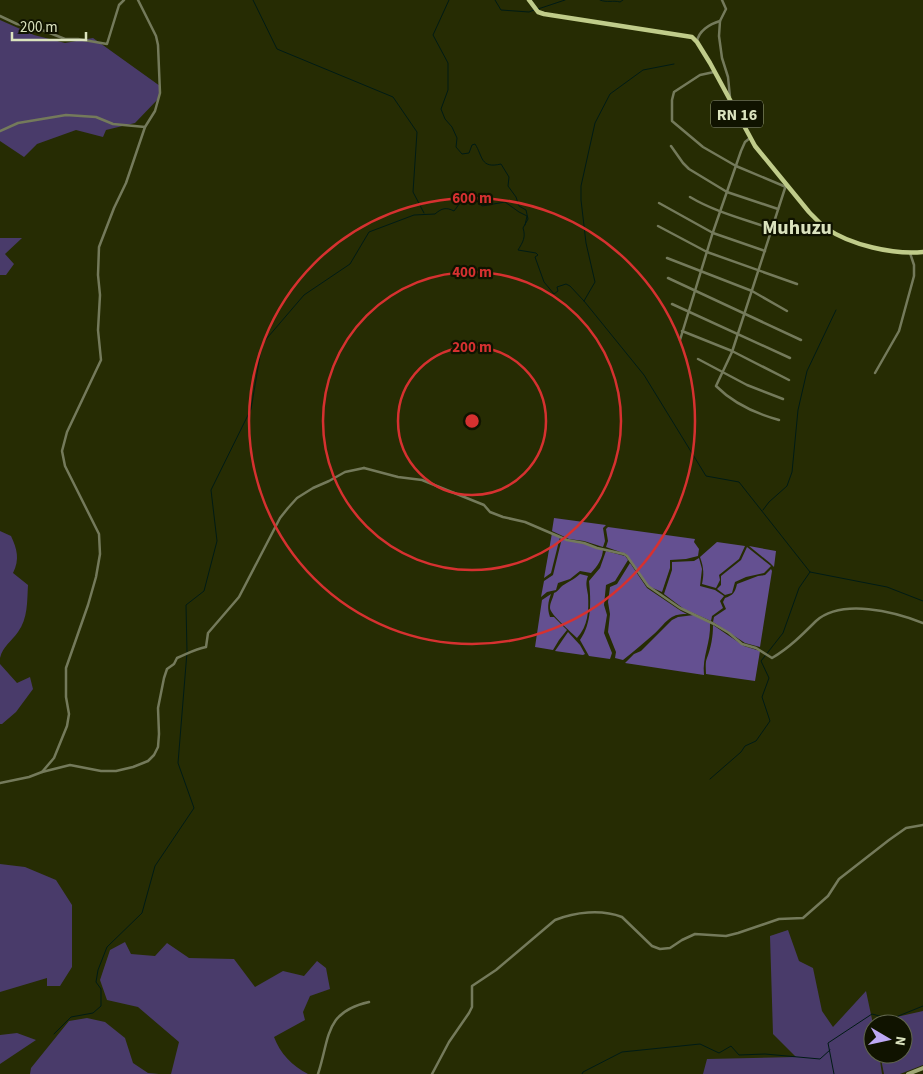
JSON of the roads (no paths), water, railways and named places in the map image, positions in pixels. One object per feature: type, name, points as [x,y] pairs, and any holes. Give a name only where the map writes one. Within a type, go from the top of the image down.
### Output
[{"type":"main road","points":[[529,0],[537,10],[554,16],[688,35],[697,42]]},
{"type":"main road","name":"RN 16","points":[[697,42],[715,71],[750,138],[786,186],[809,212],[832,232],[846,238],[882,250],[910,253],[923,252]]},
{"type":"main road","points":[[908,1074],[923,1068]]},
{"type":"street","points":[[0,16],[17,24],[42,30],[65,39],[78,39],[107,44],[119,5],[124,0]]},
{"type":"street","points":[[42,772],[54,758],[68,726],[66,668],[88,605],[100,554],[99,534],[65,466],[62,451],[67,432],[101,360],[98,330],[100,295],[99,248],[126,183],[145,127],[155,111],[159,98],[160,71],[157,40],[138,0]]},
{"type":"street","points":[[722,0],[726,9],[720,21],[720,44],[728,77],[730,101]]},
{"type":"street","points":[[697,42],[702,31],[720,21]]},
{"type":"street","points":[[715,71],[700,75],[674,92],[671,116],[675,124],[703,148],[736,166],[786,186],[732,351],[716,386],[723,393],[753,411],[780,420]]},
{"type":"street","points":[[0,131],[18,123],[66,115],[96,117],[112,124],[145,127]]},
{"type":"street","points":[[680,340],[720,211],[745,142],[750,138]]},
{"type":"street","points":[[671,146],[689,168],[727,192],[778,210]]},
{"type":"street","points":[[690,197],[701,204],[772,229]]},
{"type":"street","points":[[659,203],[713,233],[765,251]]},
{"type":"street","points":[[658,226],[707,252],[796,284]]},
{"type":"street","points":[[875,373],[900,331],[914,276],[914,265],[910,253]]},
{"type":"street","points":[[668,258],[752,291],[788,311]]},
{"type":"street","points":[[668,278],[745,312],[801,340]]},
{"type":"street","points":[[672,304],[790,358]]},
{"type":"street","points":[[682,331],[732,351],[789,380]]},
{"type":"street","points":[[698,359],[761,391],[784,399]]},
{"type":"street","points":[[0,783],[70,765],[101,771],[116,771],[133,767],[151,758],[158,747],[158,702],[167,669],[174,664],[177,658],[187,652],[206,647],[208,633],[239,596],[280,518],[297,498],[339,474],[364,468],[398,478],[422,480],[470,499],[503,517],[525,522],[567,540],[584,542],[597,548],[624,554],[648,586],[680,608],[714,624],[740,642],[756,648],[772,658],[788,647],[817,620],[836,611],[855,609],[892,612],[923,623]]},
{"type":"street","points":[[432,1074],[449,1042],[472,1007],[472,986],[496,970],[555,920],[566,915],[596,911],[622,916],[652,946],[665,949],[695,934],[726,936],[779,919],[803,918],[828,896],[839,879],[889,840],[906,828],[923,825]]},
{"type":"street","points":[[318,1074],[334,1020],[353,1006],[369,1002]]},
{"type":"waterway","points":[[253,0],[277,49],[393,97],[417,132],[413,192],[424,213]]},
{"type":"waterway","points":[[449,0],[433,35],[448,63],[448,90],[441,109],[457,138],[456,147],[462,154],[469,153],[472,145],[475,144],[486,163],[489,165],[501,164],[509,177],[508,186],[516,197],[519,206],[526,210],[528,219],[523,228],[524,239],[518,250],[538,255],[535,257],[544,282],[554,294],[558,291],[557,287],[566,284],[584,301],[644,375],[706,476],[739,482],[810,572],[887,587],[923,601]]},
{"type":"waterway","points":[[495,0],[501,10],[529,12],[534,10]]},
{"type":"waterway","points":[[538,9],[565,0]]},
{"type":"waterway","points":[[600,0],[620,2],[623,0]]},
{"type":"waterway","points":[[584,301],[595,282],[586,243],[581,186],[595,123],[610,94],[643,70],[674,64]]},
{"type":"waterway","points":[[54,1034],[71,1017],[93,1013],[101,1006],[101,989],[96,982],[98,970],[107,947],[142,913],[155,866],[194,808],[178,763],[187,652],[186,605],[204,591],[217,541],[211,490],[251,409],[262,344],[304,295],[350,264],[369,232],[414,215],[435,214],[444,209],[454,211],[460,203],[470,199],[479,202],[482,206],[505,202],[527,216],[525,225]]},
{"type":"waterway","points":[[763,510],[787,486],[792,472],[798,410],[807,371],[836,310]]},
{"type":"waterway","points":[[710,779],[741,752],[745,746],[756,741],[770,721],[762,697],[769,678],[761,661],[783,633],[799,588],[810,572]]},
{"type":"waterway","points":[[834,1074],[828,1043],[872,1014],[891,1019],[923,1006]]},
{"type":"waterway","points":[[582,1074],[622,1052],[700,1044],[719,1053],[731,1046],[739,1055],[765,1054],[820,1059],[830,1050]]},
{"type":"district","name":"Muhuzu","points":[[797,227]]}]
